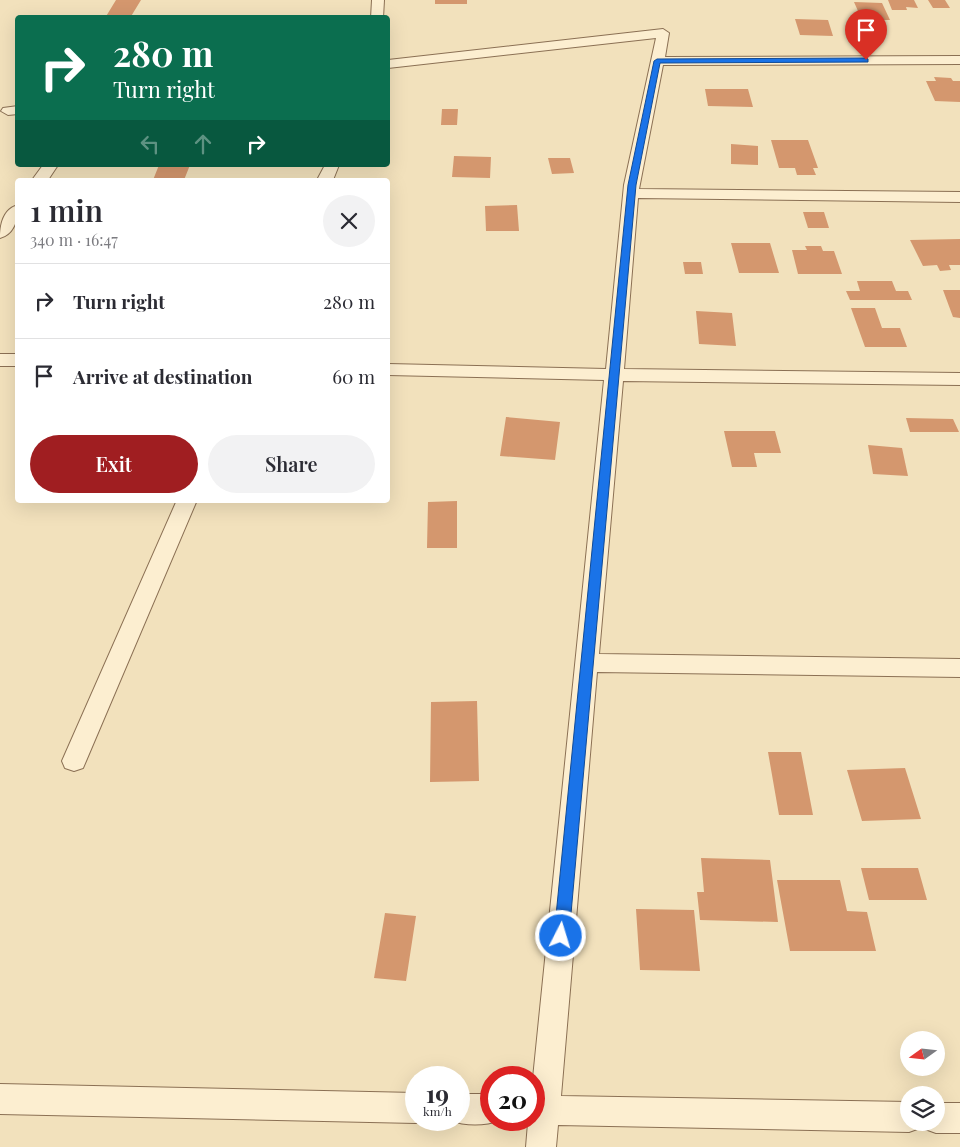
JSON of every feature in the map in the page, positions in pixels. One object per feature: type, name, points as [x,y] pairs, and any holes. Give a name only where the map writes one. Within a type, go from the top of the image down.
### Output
[{"type":"lane","points":[[377,15],[378,0]]},
{"type":"lane","points":[[390,64],[663,33],[632,193],[587,663],[544,1066]]},
{"type":"lane","points":[[657,61],[960,60]]},
{"type":"lane","points":[[41,178],[50,167]]},
{"type":"lane","points":[[632,193],[960,197]]},
{"type":"lane","points":[[0,233],[15,214]]},
{"type":"lane","points":[[0,360],[15,360]]},
{"type":"lane","points":[[390,370],[960,379]]},
{"type":"lane","points":[[74,761],[186,503]]},
{"type":"lane","points":[[587,663],[960,668]]},
{"type":"lane","points":[[0,1099],[405,1108]]},
{"type":"lane","points":[[545,1110],[900,1117]]},
{"type":"lane","points":[[945,1118],[960,1118]]},
{"type":"lane","points":[[540,1131],[541,1147]]},
{"type":"building","points":[[116,0],[141,0],[132,15],[107,15]]},
{"type":"building","points":[[435,0],[467,0],[467,4],[435,4]]},
{"type":"building","points":[[888,0],[914,0],[918,8],[906,7],[907,10],[892,10]]},
{"type":"building","points":[[928,0],[945,0],[950,8],[933,8]]},
{"type":"building","points":[[854,2],[882,3],[890,20],[862,20]]},
{"type":"building","points":[[795,19],[828,20],[833,36],[800,35]]},
{"type":"building","points":[[934,77],[951,78],[953,81],[960,81],[960,102],[935,101],[926,81],[936,81]]},
{"type":"building","points":[[705,89],[748,89],[753,107],[708,106]]},
{"type":"building","points":[[442,109],[458,109],[457,125],[441,125]]},
{"type":"building","points":[[771,140],[808,140],[818,168],[813,168],[816,175],[797,175],[795,168],[779,168]]},
{"type":"building","points":[[731,144],[758,146],[758,165],[731,164]]},
{"type":"building","points":[[454,156],[491,157],[490,178],[452,177]]},
{"type":"building","points":[[548,158],[570,158],[574,173],[552,174]]},
{"type":"building","points":[[158,167],[189,167],[185,178],[154,178]]},
{"type":"building","points":[[517,205],[519,231],[486,231],[485,206]]},
{"type":"building","points":[[803,212],[824,212],[829,228],[808,228]]},
{"type":"building","points":[[960,239],[960,265],[949,265],[951,270],[940,271],[937,265],[923,266],[910,240]]},
{"type":"building","points":[[731,243],[770,243],[779,273],[739,273]]},
{"type":"building","points":[[805,246],[821,246],[823,251],[834,251],[842,274],[798,274],[792,250],[807,250]]},
{"type":"building","points":[[683,262],[701,262],[703,274],[685,274]]},
{"type":"building","points":[[857,281],[892,281],[896,291],[908,291],[912,300],[850,300],[846,291],[860,291]]},
{"type":"building","points":[[943,290],[960,290],[960,318],[953,317]]},
{"type":"building","points":[[851,308],[875,308],[882,328],[900,328],[907,347],[865,347]]},
{"type":"building","points":[[696,311],[732,313],[736,346],[699,344]]},
{"type":"building","points":[[506,417],[560,422],[555,460],[500,456]]},
{"type":"building","points":[[906,418],[953,419],[959,432],[910,432]]},
{"type":"building","points":[[724,431],[775,431],[781,453],[754,453],[757,467],[732,467]]},
{"type":"building","points":[[868,445],[902,448],[908,476],[873,474]]},
{"type":"building","points":[[457,501],[457,548],[427,548],[428,502]]},
{"type":"building","points":[[477,701],[479,781],[430,782],[431,702]]},
{"type":"building","points":[[768,752],[801,752],[813,815],[779,815]]},
{"type":"building","points":[[905,768],[921,819],[862,821],[847,770]]},
{"type":"building","points":[[701,858],[770,860],[778,922],[700,920],[697,892],[704,892]]},
{"type":"building","points":[[861,868],[918,868],[927,900],[869,900]]},
{"type":"building","points":[[777,880],[840,880],[847,911],[867,912],[876,951],[790,951]]},
{"type":"building","points":[[636,909],[694,910],[700,971],[640,970]]},
{"type":"building","points":[[385,913],[416,916],[406,981],[374,978]]},
{"type":"route","points":[[561,936],[632,185],[657,61],[866,60]]}]
